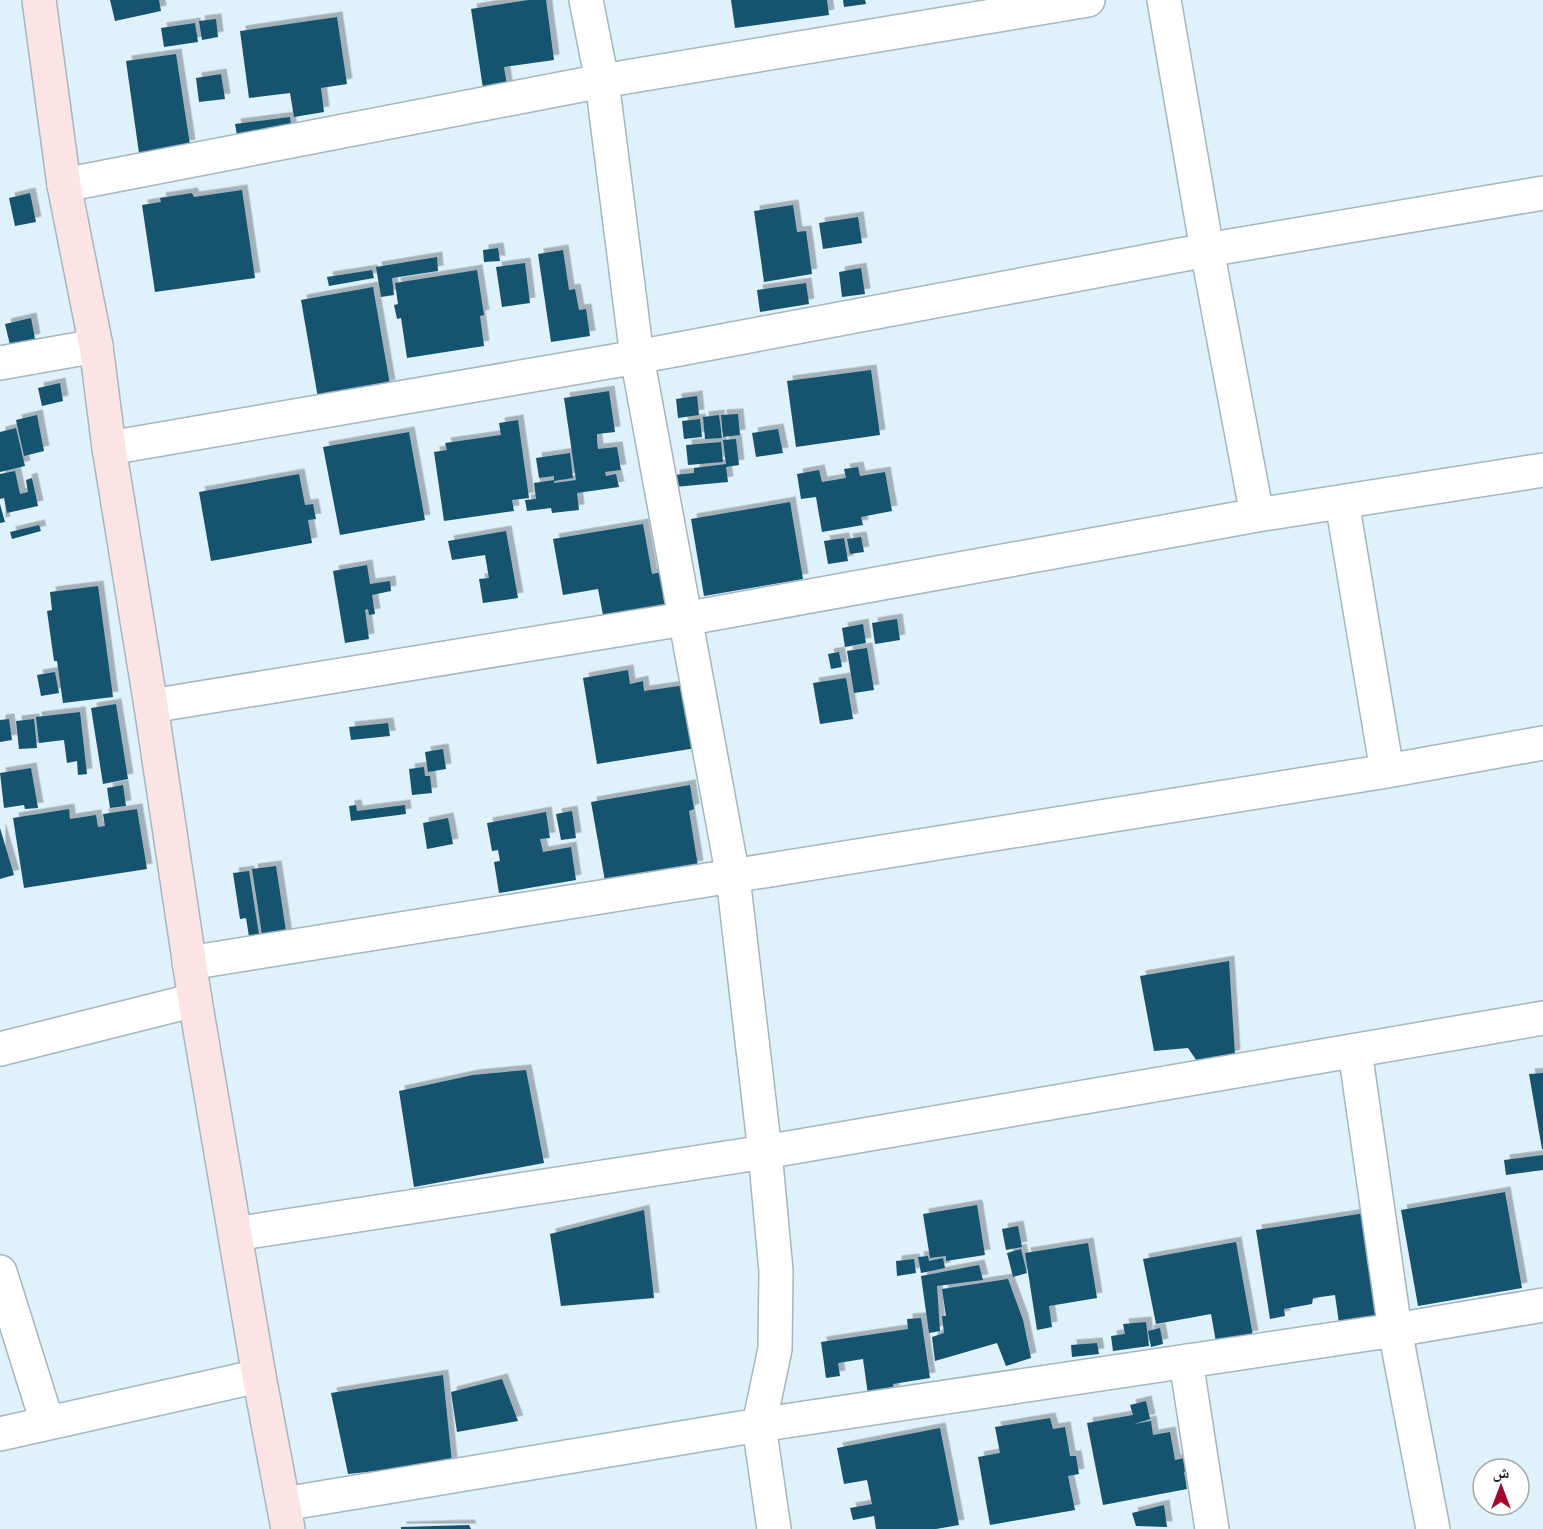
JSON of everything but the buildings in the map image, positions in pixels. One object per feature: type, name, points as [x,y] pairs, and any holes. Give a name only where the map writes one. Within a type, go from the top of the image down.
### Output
[{"type":"street","points":[[39,0],[64,185],[96,346],[109,448],[195,1000],[259,1376],[286,1516],[759,1425],[1395,1330],[1543,1305]]},
{"type":"street","points":[[586,0],[602,81],[637,357],[733,877],[765,1152],[776,1271],[775,1349],[759,1425],[774,1529]]},
{"type":"street","points":[[64,185],[602,81],[1088,0]]},
{"type":"street","points":[[1164,0],[1207,250],[1257,515]]},
{"type":"street","points":[[109,448],[637,357],[1207,250],[1543,193]]},
{"type":"street","points":[[0,363],[96,346]]},
{"type":"street","points":[[151,706],[684,619],[1257,515],[1543,470]]},
{"type":"street","points":[[1342,502],[1387,771]]},
{"type":"street","points":[[189,963],[1387,771],[1543,743]]},
{"type":"street","points":[[0,1049],[195,1000]]},
{"type":"street","points":[[236,1234],[765,1152],[1543,1018]]},
{"type":"street","points":[[1354,1051],[1395,1330],[1433,1529]]},
{"type":"street","points":[[0,1272],[47,1422]]},
{"type":"street","points":[[1186,1361],[1212,1529]]},
{"type":"street","points":[[0,1434],[259,1376]]}]
